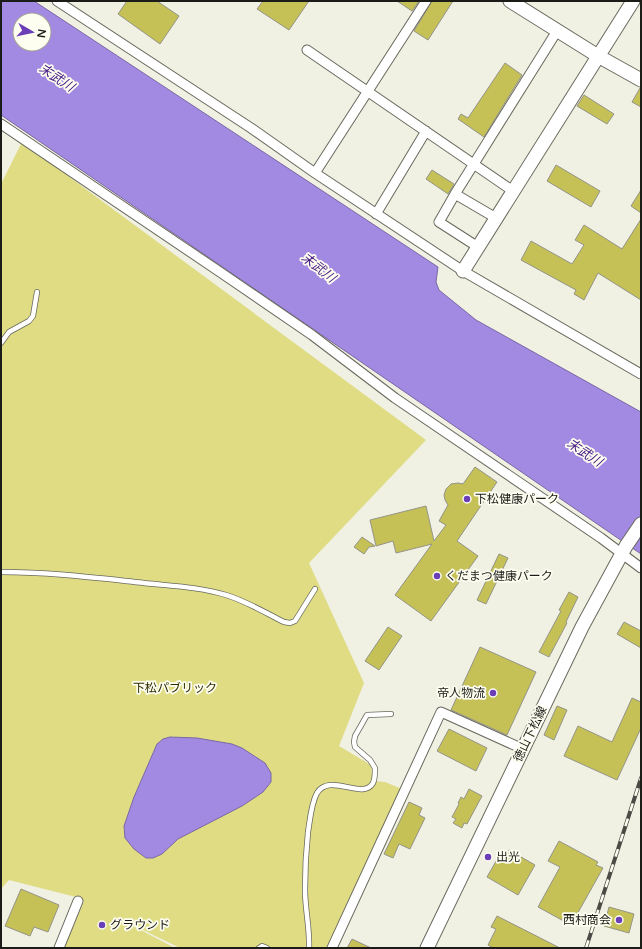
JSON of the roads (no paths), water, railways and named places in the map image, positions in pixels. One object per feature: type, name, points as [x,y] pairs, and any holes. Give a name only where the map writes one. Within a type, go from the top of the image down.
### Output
[{"type":"street","points":[[57,1],[251,128],[315,173],[463,271],[641,374]]},
{"type":"street","points":[[315,173],[426,1]]},
{"type":"street","points":[[510,1],[598,56],[641,80]]},
{"type":"street","points":[[463,271],[632,1]]},
{"type":"street","points":[[478,247],[439,222],[454,194],[557,31]]},
{"type":"street","points":[[307,50],[513,191]]},
{"type":"street","points":[[1,124],[227,276],[312,335],[396,398],[624,550],[641,568]]},
{"type":"street","points":[[376,214],[426,131]]},
{"type":"street","points":[[454,194],[496,218]]},
{"type":"street","name":"徳山下松線","points":[[427,948],[582,627],[624,550],[641,524]]},
{"type":"street","points":[[332,948],[441,712],[523,749]]},
{"type":"street","points":[[59,948],[78,901]]},
{"type":"lane","points":[[1,343],[9,332],[28,321],[33,316],[37,292]]},
{"type":"lane","points":[[1,572],[37,573],[192,588],[227,595],[284,622],[290,623],[295,621],[314,589]]},
{"type":"lane","points":[[308,948],[305,891],[306,856],[309,824],[313,805],[317,794],[327,785],[363,789],[370,787],[373,783],[375,768],[370,760],[355,748],[355,736],[368,714],[391,714]]},
{"type":"lane","points":[[259,948],[262,946],[268,948]]},
{"type":"water","name":"末武川","points":[[1,1],[34,1],[51,12],[12,12],[12,52],[52,52],[52,13],[438,267],[436,282],[439,290],[476,320],[641,412],[641,554],[1,115]]},
{"type":"water","points":[[170,737],[197,738],[232,744],[242,748],[265,763],[271,773],[271,782],[263,792],[242,806],[178,839],[162,854],[153,858],[146,858],[134,849],[125,838],[124,826],[134,797],[157,744],[163,739]]},
{"type":"railway","points":[[586,948],[641,778]]},
{"type":"place","name":"下松健康パーク","points":[[467,499]]},
{"type":"place","name":"くだまつ健康パーク","points":[[437,576]]},
{"type":"place","name":"帝人物流","points":[[493,693]]},
{"type":"place","name":"出光","points":[[488,857]]},
{"type":"place","name":"西村商会","points":[[619,920]]},
{"type":"place","name":"グラウンド","points":[[102,925]]},
{"type":"park label","name":"下松パブリック","points":[[175,688]]}]
